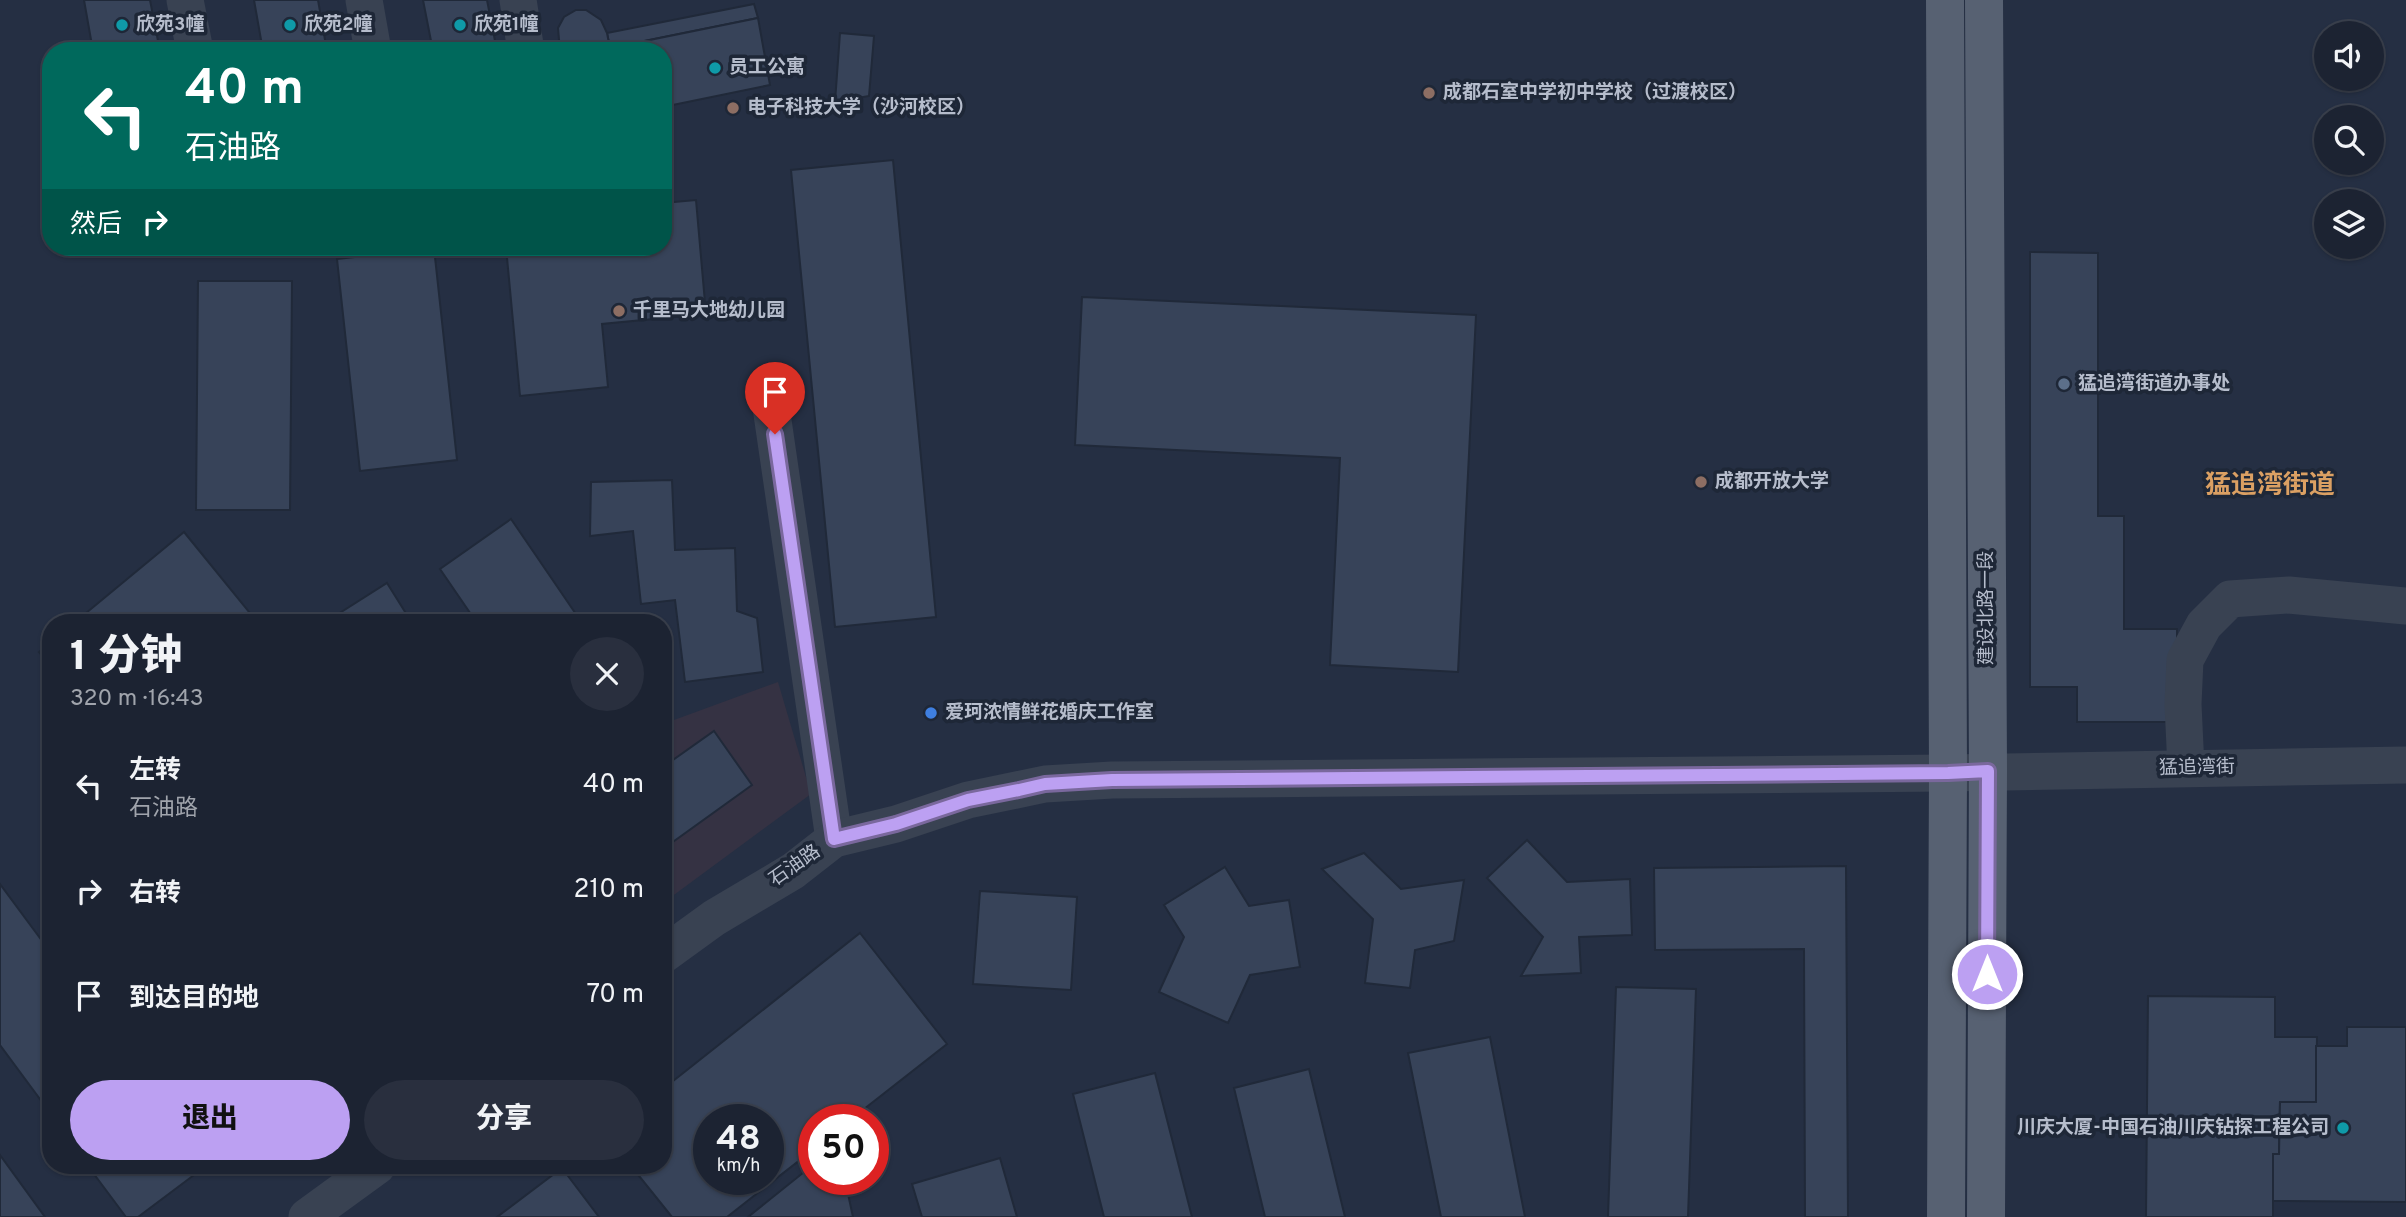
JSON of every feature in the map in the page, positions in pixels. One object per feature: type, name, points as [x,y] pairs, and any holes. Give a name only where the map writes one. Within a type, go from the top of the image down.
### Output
[{"type":"main road","name":"建设北路一段","points":[[1945,0],[1948,773],[1946,1217]]},
{"type":"main road","name":"建设北路一段","points":[[1984,0],[1988,771],[1986,1217]]},
{"type":"street","points":[[185,0],[193,42]]},
{"type":"street","points":[[364,0],[371,42]]},
{"type":"street","points":[[518,0],[525,42]]},
{"type":"street","points":[[771,407],[834,839]]},
{"type":"street","points":[[2186,768],[2183,704],[2185,660],[2204,625],[2230,599],[2289,596],[2406,606]]},
{"type":"street","name":"猛追湾街","points":[[1988,771],[2406,765]]},
{"type":"street","name":"石油路","points":[[672,948],[714,918],[793,871],[834,839],[896,824],[981,798],[1045,784],[1112,780],[1988,771]]},
{"type":"street","points":[[307,1217],[366,1174]]},
{"type":"shaded area","points":[[778,682],[811,794],[672,896],[672,716],[674,720]]},
{"type":"building","name":"欣苑3幢","points":[[84,0],[150,0],[158,42],[91,42]]},
{"type":"building","name":"欣苑2幢","points":[[254,0],[318,0],[325,42],[261,42]]},
{"type":"building","name":"欣苑1幢","points":[[423,0],[487,0],[495,42],[431,42]]},
{"type":"building","points":[[754,4],[758,18],[640,42],[609,42],[607,33]]},
{"type":"building","name":"员工公寓","points":[[576,10],[586,10],[601,20],[609,42],[559,42],[558,28],[564,17]]},
{"type":"building","name":"员工公寓","points":[[758,18],[770,85],[672,105],[672,42],[640,42]]},
{"type":"building","points":[[840,33],[874,36],[869,96],[835,102]]},
{"type":"building","points":[[893,160],[936,617],[835,627],[791,170]]},
{"type":"building","points":[[696,200],[706,314],[602,324],[608,387],[520,396],[507,256],[672,256],[672,202]]},
{"type":"building","name":"猛追湾街道办事处","points":[[2030,252],[2098,253],[2098,516],[2124,516],[2124,629],[2177,629],[2177,722],[2077,722],[2077,687],[2030,687]]},
{"type":"building","points":[[363,256],[435,256],[457,460],[360,471],[337,259]]},
{"type":"building","points":[[198,281],[292,281],[290,510],[196,510]]},
{"type":"building","points":[[1082,297],[1476,315],[1458,672],[1330,665],[1340,458],[1075,445]]},
{"type":"building","points":[[672,480],[675,550],[735,548],[737,611],[757,618],[763,672],[685,682],[675,600],[641,604],[633,531],[590,536],[591,482]]},
{"type":"building","points":[[511,519],[576,614],[471,614],[440,569]]},
{"type":"building","points":[[184,532],[250,613],[249,614],[85,614]]},
{"type":"building","points":[[387,583],[406,614],[338,614]]},
{"type":"building","points":[[714,731],[752,785],[672,843],[672,761]]},
{"type":"building","points":[[1527,840],[1567,882],[1630,879],[1632,935],[1579,937],[1581,973],[1521,976],[1543,937],[1487,878]]},
{"type":"building","points":[[1364,853],[1401,889],[1464,880],[1454,941],[1415,950],[1410,988],[1365,983],[1373,919],[1322,869]]},
{"type":"building","points":[[1846,866],[1848,1217],[1805,1217],[1804,949],[1655,950],[1654,868]]},
{"type":"building","points":[[1225,867],[1249,906],[1289,900],[1300,967],[1250,975],[1228,1023],[1159,992],[1184,937],[1164,905]]},
{"type":"building","points":[[0,884],[42,941],[42,1102],[0,1045]]},
{"type":"building","points":[[980,891],[1077,897],[1071,990],[973,984]]},
{"type":"building","points":[[860,933],[947,1044],[870,1104],[798,1104],[798,1162],[784,1172],[784,1104],[693,1104],[693,1195],[755,1195],[727,1217],[672,1217],[637,1174],[672,1174],[672,1082]]},
{"type":"building","points":[[1616,987],[1696,989],[1688,1217],[1608,1217]]},
{"type":"building","points":[[2148,996],[2275,997],[2275,1037],[2317,1037],[2316,1102],[2280,1102],[2279,1154],[2273,1154],[2273,1217],[2146,1217]]},
{"type":"building","name":"川庆大厦-中国石油川庆钻探工程公司","points":[[2347,1027],[2406,1027],[2406,1202],[2273,1201],[2273,1154],[2279,1154],[2280,1102],[2316,1102],[2316,1046],[2347,1046]]},
{"type":"building","points":[[1490,1037],[1525,1217],[1441,1217],[1408,1053]]},
{"type":"building","points":[[1309,1069],[1345,1217],[1265,1217],[1234,1088]]},
{"type":"building","points":[[1155,1073],[1192,1217],[1104,1217],[1073,1094]]},
{"type":"building","points":[[0,1155],[45,1217],[0,1217]]},
{"type":"building","points":[[1000,1158],[1017,1217],[922,1217],[912,1184]]},
{"type":"building","points":[[94,1174],[195,1174],[138,1217],[126,1217]]},
{"type":"building","points":[[554,1174],[567,1174],[599,1217],[497,1217]]},
{"type":"building","points":[[798,1177],[798,1195],[848,1195],[853,1217],[748,1217],[775,1195],[784,1195],[784,1188]]},
{"type":"place","name":"欣苑3幢","points":[[122,25]]},
{"type":"place","name":"欣苑2幢","points":[[290,25]]},
{"type":"place","name":"欣苑1幢","points":[[460,25]]},
{"type":"place","name":"员工公寓","points":[[715,68]]},
{"type":"place","name":"成都石室中学初中学校（过渡校区）","points":[[1429,93]]},
{"type":"place","name":"电子科技大学（沙河校区）","points":[[733,108]]},
{"type":"place","name":"千里马大地幼儿园","points":[[619,311]]},
{"type":"place","name":"猛追湾街道办事处","points":[[2064,384]]},
{"type":"place","name":"成都开放大学","points":[[1701,482]]},
{"type":"place","name":"爱珂浓情鲜花婚庆工作室","points":[[931,713]]},
{"type":"place","name":"川庆大厦-中国石油川庆钻探工程公司","points":[[2343,1128]]},
{"type":"district","name":"猛追湾街道","points":[[2270,486]]},
{"type":"route","points":[[775,434],[834,839],[896,824],[968,800],[1045,784],[1112,780],[1988,771],[1987,974]]}]
